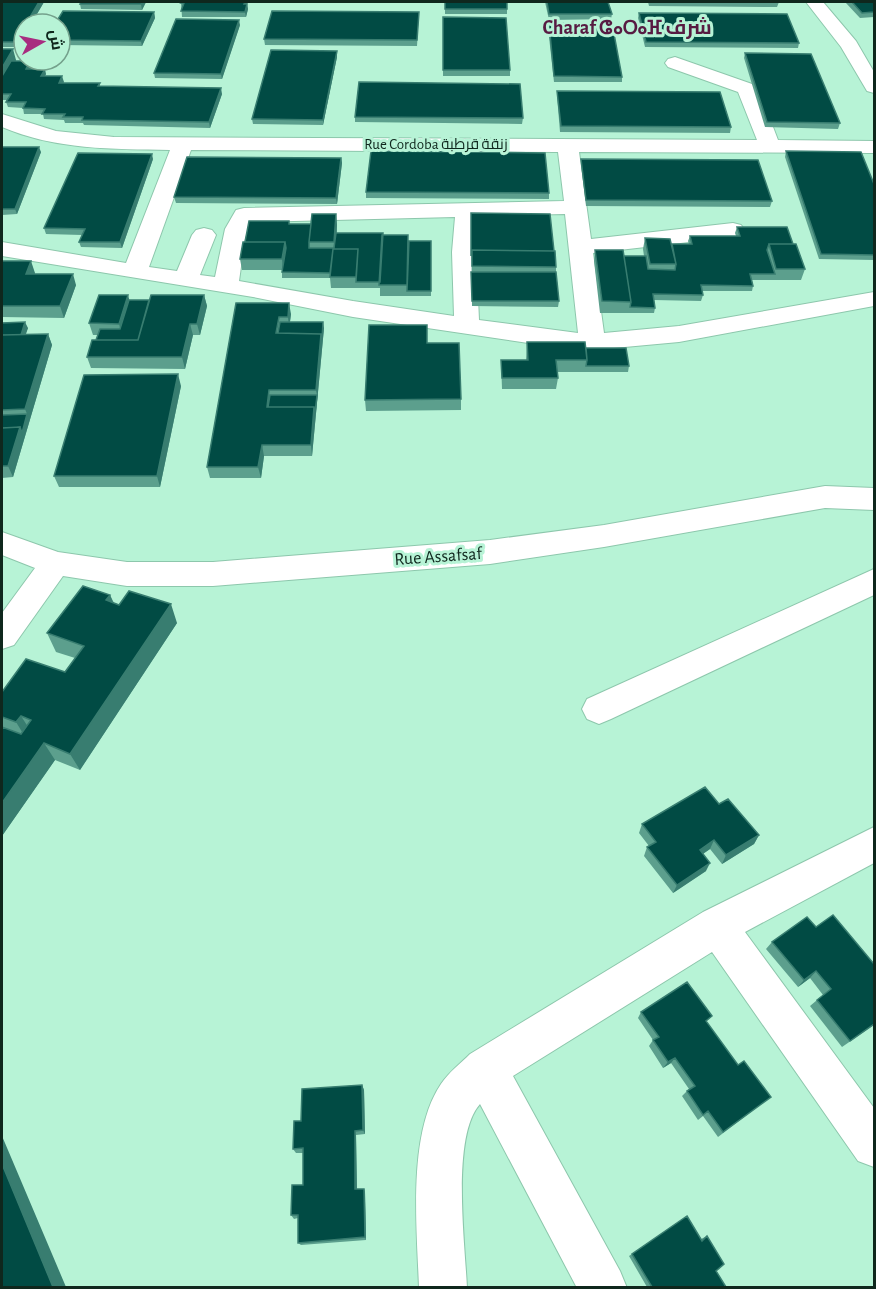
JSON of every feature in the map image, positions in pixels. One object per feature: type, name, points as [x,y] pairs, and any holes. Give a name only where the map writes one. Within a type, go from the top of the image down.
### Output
[{"type":"street","points":[[814,2],[849,45],[874,87]]},
{"type":"street","points":[[675,63],[745,88],[752,99],[770,146]]},
{"type":"street","name":"Rue Cordoba زنقة قرطبة","points":[[2,120],[33,132],[72,142],[874,147]]},
{"type":"street","points":[[135,272],[183,142]]},
{"type":"street","points":[[568,145],[592,342]]},
{"type":"street","points":[[226,286],[234,242],[240,220],[244,215],[576,207]]},
{"type":"street","points":[[467,209],[464,252],[467,326]]},
{"type":"street","points":[[580,247],[733,230]]},
{"type":"street","points":[[186,280],[204,235]]},
{"type":"street","points":[[2,249],[353,309],[592,342],[679,334],[874,299]]},
{"type":"street","name":"Rue Assafsaf","points":[[2,543],[55,563],[128,574],[213,574],[490,552],[604,536],[825,497],[872,501]]},
{"type":"street","points":[[2,636],[34,595],[55,563]]},
{"type":"street","points":[[599,709],[874,582]]},
{"type":"street","points":[[443,1287],[440,1190],[446,1124],[454,1102],[485,1069],[717,926],[874,844]]},
{"type":"street","points":[[717,926],[874,1145]]},
{"type":"street","points":[[485,1069],[603,1287]]},
{"type":"building","points":[[2,2],[39,2],[33,12],[12,12],[12,42],[2,42]]},
{"type":"building","points":[[81,2],[142,2],[141,4],[80,4]]},
{"type":"building","points":[[182,2],[245,2],[244,4],[247,4],[245,12],[181,11],[184,3]]},
{"type":"building","points":[[445,2],[507,2],[507,9],[445,9]]},
{"type":"building","points":[[547,2],[608,2],[612,14],[549,14]]},
{"type":"building","points":[[852,2],[874,2],[874,12],[862,13]]},
{"type":"building","points":[[63,11],[154,12],[141,41],[72,40],[72,12]]},
{"type":"building","points":[[272,11],[419,12],[417,40],[264,39]]},
{"type":"building","points":[[639,13],[787,14],[799,43],[646,42]]},
{"type":"building","points":[[443,17],[506,18],[510,70],[443,70]]},
{"type":"building","points":[[176,19],[239,20],[221,74],[154,73]]},
{"type":"building","points":[[549,23],[612,23],[622,77],[554,76]]},
{"type":"building","points":[[2,49],[12,49],[12,51],[2,68]]},
{"type":"building","points":[[271,50],[337,51],[323,120],[252,119]]},
{"type":"building","points":[[745,53],[811,54],[840,123],[767,122]]},
{"type":"building","points":[[12,61],[12,72],[43,72],[41,76],[62,76],[59,83],[221,88],[209,122],[82,120],[83,117],[63,117],[65,114],[42,114],[45,109],[23,108],[26,102],[6,102],[11,94],[2,94],[2,76]]},
{"type":"building","points":[[359,82],[520,84],[523,118],[355,117]]},
{"type":"building","points":[[557,91],[720,92],[731,127],[561,126]]},
{"type":"building","points":[[2,147],[39,147],[15,209],[2,209]]},
{"type":"building","points":[[371,151],[545,153],[549,193],[366,192]]},
{"type":"building","points":[[786,151],[861,152],[874,184],[874,255],[821,254]]},
{"type":"building","points":[[78,153],[152,154],[120,242],[79,242],[85,229],[44,228]]},
{"type":"building","points":[[187,157],[341,158],[336,198],[174,197]]},
{"type":"building","points":[[581,159],[758,160],[772,201],[586,200]]},
{"type":"building","points":[[471,213],[550,214],[554,251],[472,250],[471,256]]},
{"type":"building","points":[[312,214],[336,214],[334,242],[309,242]]},
{"type":"building","points":[[249,221],[289,221],[289,224],[311,224],[309,248],[334,248],[336,233],[383,233],[380,282],[356,282],[358,249],[333,249],[330,273],[282,272],[285,242],[245,242]]},
{"type":"building","points":[[737,227],[787,227],[793,244],[769,244],[767,250],[775,274],[750,274],[753,286],[701,285],[703,295],[653,294],[655,308],[630,307],[624,256],[646,256],[648,269],[675,270],[672,244],[692,244],[690,236],[740,236]]},
{"type":"building","points":[[382,235],[408,235],[407,285],[379,285]]},
{"type":"building","points":[[645,238],[670,239],[676,264],[650,264]]},
{"type":"building","points":[[409,241],[431,241],[431,291],[407,291]]},
{"type":"building","points":[[243,242],[285,242],[282,259],[240,259]]},
{"type":"building","points":[[769,244],[796,244],[805,269],[776,269]]},
{"type":"building","points":[[333,249],[358,249],[356,277],[330,277]]},
{"type":"building","points":[[472,250],[555,251],[556,267],[472,266]]},
{"type":"building","points":[[595,250],[623,250],[631,302],[602,301]]},
{"type":"building","points":[[2,261],[31,261],[26,274],[73,274],[60,306],[2,306]]},
{"type":"building","points":[[471,272],[556,272],[559,301],[472,301]]},
{"type":"building","points":[[99,295],[128,295],[119,324],[89,323]]},
{"type":"building","points":[[151,295],[204,295],[197,324],[190,324],[182,357],[87,357],[92,340],[138,340]]},
{"type":"building","points":[[129,300],[149,300],[138,340],[96,340],[100,329],[120,329]]},
{"type":"building","points":[[236,303],[289,303],[288,317],[279,317],[276,333],[321,334],[316,390],[269,390],[267,407],[314,407],[311,445],[262,445],[258,467],[207,467]]},
{"type":"building","points":[[25,322],[21,335],[2,335],[2,323]]},
{"type":"building","points":[[280,322],[323,322],[322,339],[321,334],[278,333]]},
{"type":"building","points":[[369,325],[427,325],[427,343],[459,343],[461,399],[365,400]]},
{"type":"building","points":[[48,334],[25,409],[2,410],[2,335]]},
{"type":"building","points":[[527,342],[585,342],[587,360],[556,360],[558,378],[502,378],[501,360],[528,360]]},
{"type":"building","points":[[586,348],[626,348],[629,366],[586,366]]},
{"type":"building","points":[[178,374],[157,476],[54,476],[84,375]]},
{"type":"building","points":[[270,395],[317,395],[315,413],[314,407],[268,407]]},
{"type":"building","points":[[27,414],[22,433],[20,427],[2,428],[2,415]]},
{"type":"building","points":[[20,427],[8,466],[2,466],[2,428]]},
{"type":"building","points":[[83,586],[110,595],[106,600],[119,605],[129,591],[171,604],[70,754],[44,743],[2,803],[2,727],[21,734],[31,720],[21,716],[16,722],[2,717],[2,692],[26,659],[65,672],[84,646],[47,633]]},
{"type":"building","points":[[705,787],[719,804],[728,799],[759,835],[726,855],[714,840],[700,850],[710,863],[677,885],[647,847],[656,842],[642,824]]},
{"type":"building","points":[[833,915],[874,964],[874,1024],[850,1041],[817,1000],[831,989],[816,971],[804,980],[772,942],[807,917],[816,927]]},
{"type":"building","points":[[687,982],[712,1016],[706,1021],[738,1065],[744,1061],[771,1097],[723,1132],[708,1111],[703,1115],[687,1091],[695,1086],[675,1058],[668,1062],[653,1040],[659,1037],[641,1012]]},
{"type":"building","points":[[362,1085],[363,1130],[355,1131],[355,1189],[364,1189],[365,1237],[298,1243],[298,1215],[291,1215],[292,1185],[303,1185],[303,1148],[293,1149],[294,1121],[301,1121],[302,1089]]},
{"type":"building","points":[[2,1164],[53,1287],[2,1287]]},
{"type":"building","points":[[687,1216],[702,1241],[707,1236],[724,1264],[716,1271],[726,1287],[652,1287],[632,1254]]},
{"type":"district","name":"Charaf ⵛⴰⵔⴰⴼ شرف","points":[[627,27]]}]
